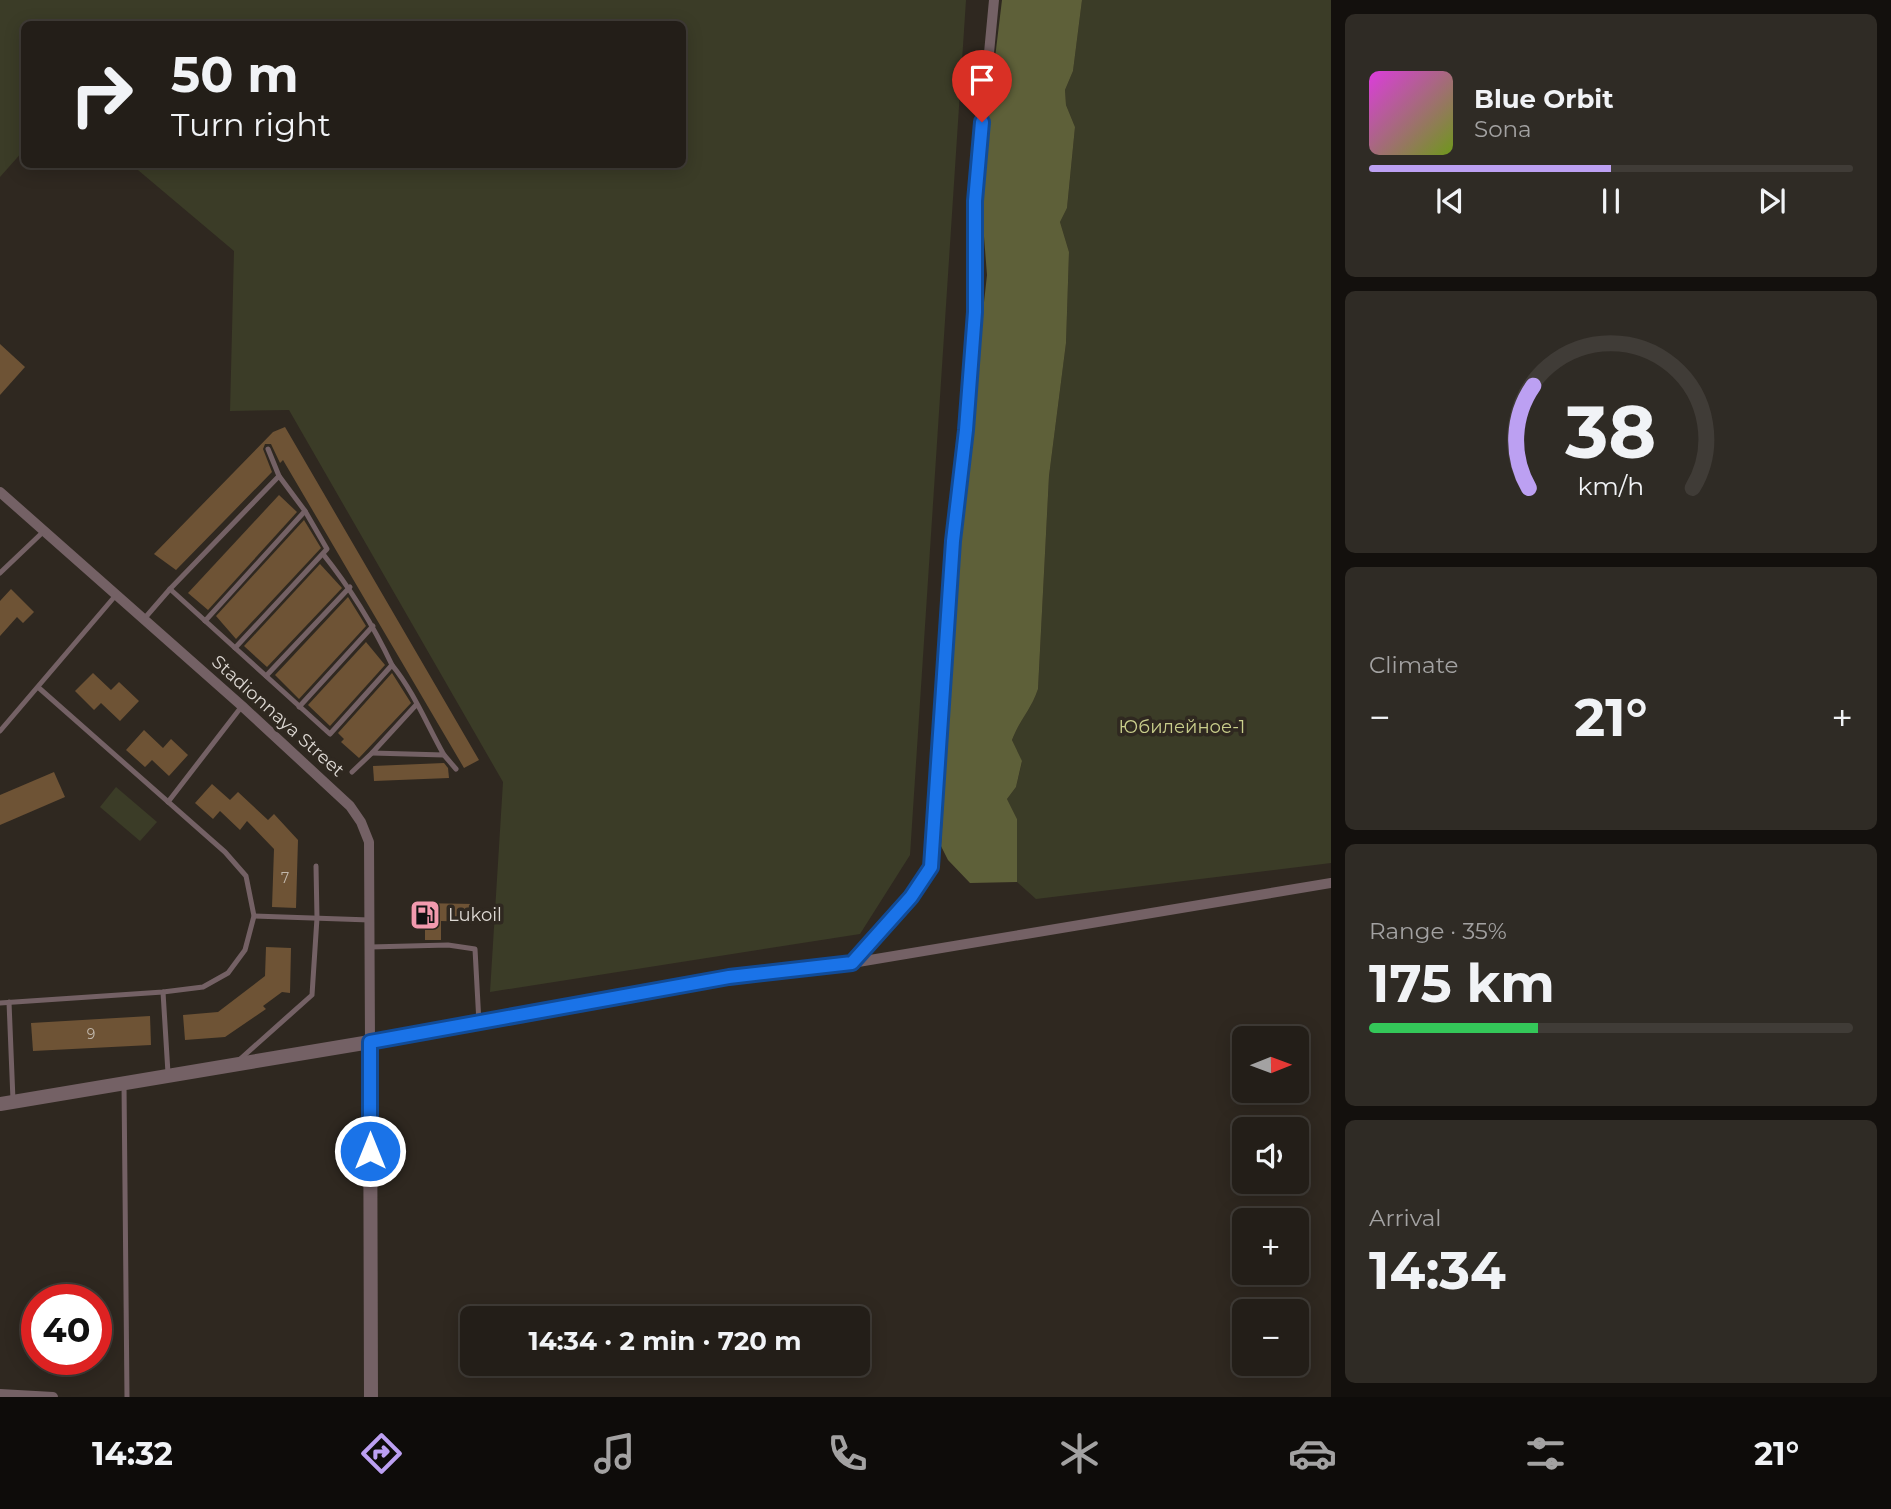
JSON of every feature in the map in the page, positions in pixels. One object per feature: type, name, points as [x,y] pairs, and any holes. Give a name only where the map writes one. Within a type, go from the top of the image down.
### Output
[{"type":"street","points":[[852,963],[911,897],[931,867],[953,541],[966,430],[976,288],[975,201],[994,0]]},
{"type":"street","name":"Stadionnaya Street","points":[[0,492],[242,706],[350,806],[361,822],[369,842],[370,1042]]},
{"type":"street","points":[[7,1103],[479,1023],[729,977],[852,963],[1331,883]]},
{"type":"street","points":[[370,1042],[371,1397]]},
{"type":"street","points":[[0,1394],[53,1397]]},
{"type":"lane","points":[[235,648],[327,549],[305,511],[279,476],[268,449]]},
{"type":"lane","points":[[144,619],[279,476]]},
{"type":"lane","points":[[205,621],[305,511]]},
{"type":"lane","points":[[0,573],[44,531]]},
{"type":"lane","points":[[323,554],[349,587],[373,626],[392,665],[407,684],[444,755],[456,769]]},
{"type":"lane","points":[[266,676],[349,587]]},
{"type":"lane","points":[[170,589],[330,734],[392,665]]},
{"type":"lane","points":[[0,731],[116,595]]},
{"type":"lane","points":[[299,707],[373,626]]},
{"type":"lane","points":[[0,1003],[163,992],[203,986],[228,973],[245,950],[254,916],[246,876],[225,852],[39,688]]},
{"type":"lane","points":[[352,772],[416,705]]},
{"type":"lane","points":[[168,802],[242,706]]},
{"type":"lane","points":[[372,753],[444,755]]},
{"type":"lane","points":[[233,1065],[312,995],[317,918],[316,866]]},
{"type":"lane","points":[[254,916],[370,920]]},
{"type":"lane","points":[[370,947],[447,945],[475,949],[479,1023]]},
{"type":"lane","points":[[163,992],[169,1076]]},
{"type":"lane","points":[[7,1103],[9,1002]]},
{"type":"lane","points":[[124,1084],[127,1397]]},
{"type":"green space","points":[[0,0],[966,0],[910,855],[860,934],[490,992],[503,782],[289,410],[230,411],[234,251],[136,168],[686,168],[686,21],[21,21],[21,153],[0,177]]},
{"type":"green space","points":[[1002,0],[1082,0],[1073,71],[1065,90],[1066,105],[1075,127],[1067,208],[1060,222],[1069,252],[1066,343],[1049,476],[1038,689],[1012,740],[1022,761],[1016,787],[1007,799],[1017,819],[1017,882],[970,883],[948,860],[941,846],[960,520],[987,275],[982,211],[984,149]]},
{"type":"green space","name":"Юбилейное-1","points":[[1082,0],[1331,0],[1331,863],[1036,899],[1017,882],[1017,819],[1007,799],[1016,787],[1022,762],[1012,740],[1038,689],[1049,476],[1066,343],[1069,252],[1060,222],[1067,208],[1075,127],[1066,105],[1065,90],[1073,71]]},
{"type":"green space","points":[[116,787],[157,822],[140,841],[100,807]]},
{"type":"building","points":[[0,344],[25,367],[0,395]]},
{"type":"building","points":[[285,427],[479,760],[464,768],[283,460],[280,463],[271,444],[265,444],[263,449],[272,472],[176,570],[154,554],[273,432]]},
{"type":"building","points":[[279,495],[297,512],[208,610],[188,593]]},
{"type":"building","points":[[304,520],[321,548],[236,639],[216,616]]},
{"type":"building","points":[[320,564],[342,588],[267,667],[244,646]]},
{"type":"building","points":[[11,589],[34,612],[23,623],[17,617],[0,636],[0,601]]},
{"type":"building","points":[[348,597],[366,626],[299,699],[275,675]]},
{"type":"building","points":[[366,642],[385,665],[330,726],[308,705]]},
{"type":"building","points":[[93,673],[111,690],[119,682],[139,701],[120,721],[101,703],[94,710],[75,691]]},
{"type":"building","points":[[392,673],[411,703],[359,758],[341,742],[344,739],[338,733]]},
{"type":"building","points":[[144,730],[163,748],[171,739],[188,755],[169,776],[152,760],[145,767],[126,750]]},
{"type":"building","points":[[444,763],[448,768],[449,778],[374,781],[373,766]]},
{"type":"building","points":[[54,772],[65,797],[0,825],[0,795]]},
{"type":"building","points":[[212,784],[230,800],[238,792],[268,820],[274,814],[298,840],[296,908],[272,907],[274,849],[247,821],[240,830],[220,811],[213,819],[195,803]]},
{"type":"building","points":[[419,903],[473,904],[473,922],[441,921],[441,940],[425,940],[425,921],[418,921]]},
{"type":"building","points":[[266,947],[291,948],[290,993],[282,992],[263,1006],[266,1009],[225,1037],[185,1040],[183,1015],[218,1012],[265,976]]},
{"type":"building","points":[[150,1016],[151,1045],[33,1051],[31,1023]]},
{"type":"place","name":"Lukoil","points":[[425,915]]},
{"type":"route","points":[[370,1151],[370,1042],[729,977],[852,963],[911,897],[931,867],[953,541],[966,430],[975,312],[975,201],[982,122]]}]
